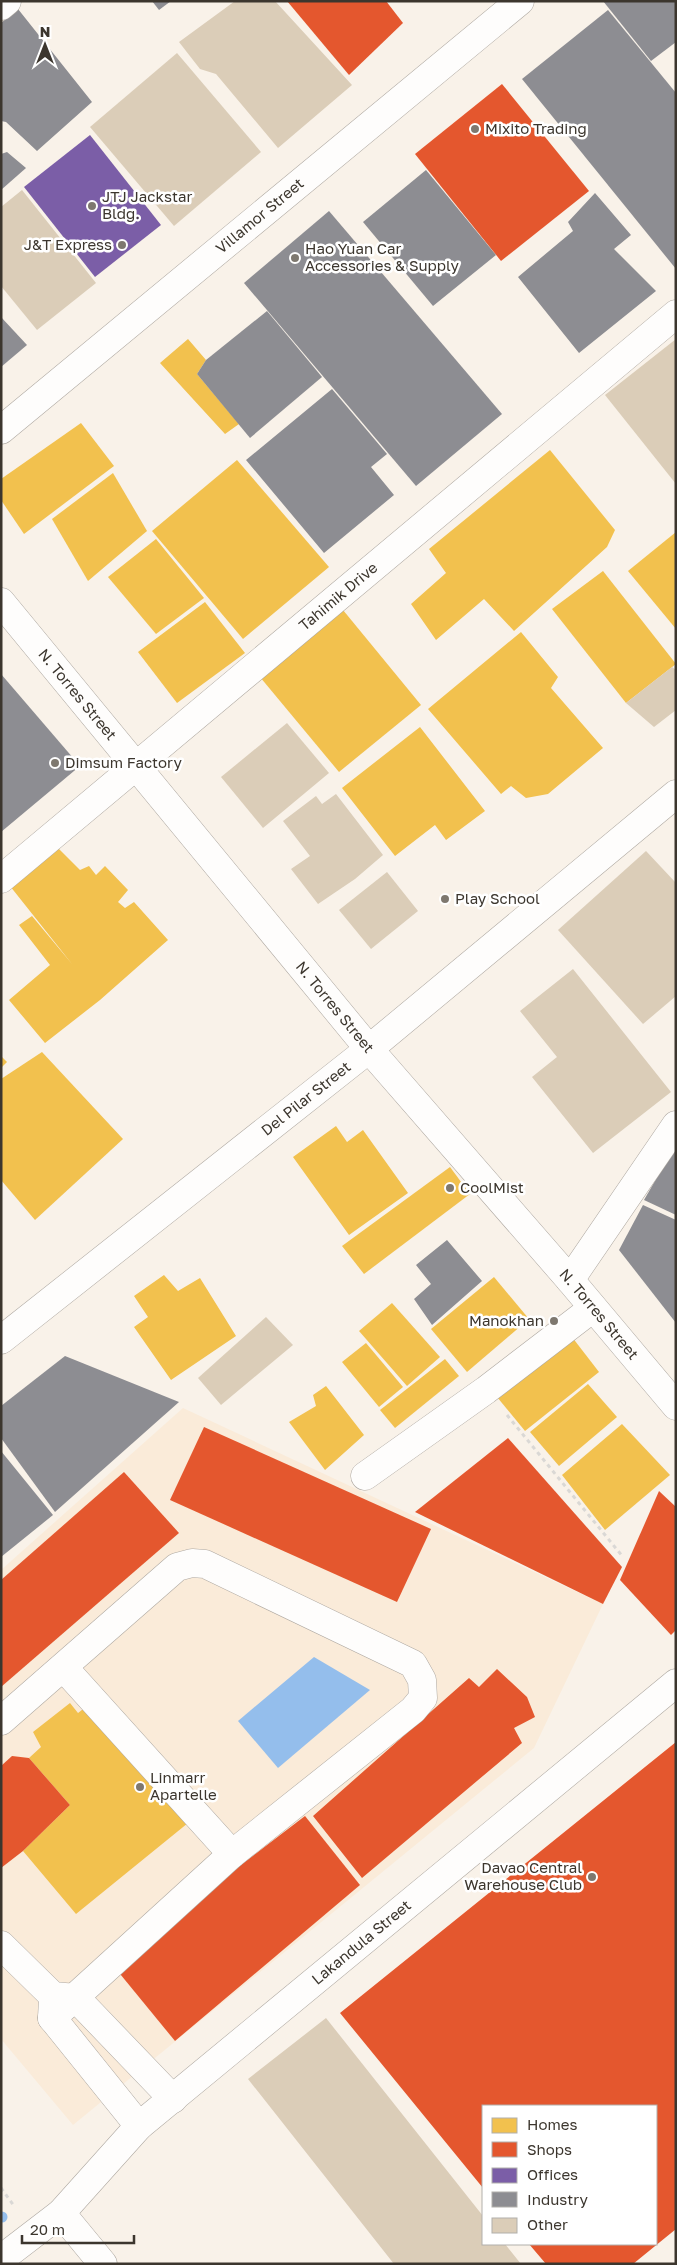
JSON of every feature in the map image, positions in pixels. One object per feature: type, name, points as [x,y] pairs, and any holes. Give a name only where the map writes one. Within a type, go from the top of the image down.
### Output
[{"type":"street","points":[[1,6],[7,1]]},
{"type":"street","name":"Villamor Street","points":[[1,430],[520,1]]},
{"type":"street","name":"Tahimik Drive","points":[[1,879],[136,768],[676,314]]},
{"type":"street","name":"N. Torres Street","points":[[1,602],[368,1049],[570,1280],[676,1406]]},
{"type":"street","name":"Del Pilar Street","points":[[1,1340],[368,1049],[676,794]]},
{"type":"street","points":[[570,1280],[676,1125]]},
{"type":"street","points":[[365,1476],[486,1390],[593,1308]]},
{"type":"street","points":[[1,1721],[64,1668],[177,1567],[192,1563],[205,1564],[413,1664],[422,1680],[423,1698],[413,1710],[232,1854],[61,2004]]},
{"type":"street","points":[[64,1668],[232,1854]]},
{"type":"street","name":"Lakandula Street","points":[[1,2259],[61,2213],[139,2126],[676,1683]]},
{"type":"street","points":[[1,1945],[61,2004],[173,2099]]},
{"type":"street","points":[[61,2004],[139,2126]]},
{"type":"street","points":[[61,2213],[103,2264]]},
{"type":"path","points":[[486,1390],[623,1557]]},
{"type":"shaded area","points":[[183,1408],[603,1604],[534,1748],[73,2125],[1,2039],[1,1570]]},
{"type":"water","points":[[314,1657],[370,1690],[278,1768],[238,1721]]},
{"type":"building: Homes","points":[[188,339],[206,360],[197,374],[239,424],[225,434],[160,363]]},
{"type":"building: Homes","points":[[81,423],[114,466],[24,534],[1,500],[1,479]]},
{"type":"building: Homes","points":[[550,450],[615,530],[607,547],[514,631],[484,599],[436,640],[411,604],[446,573],[429,549]]},
{"type":"building: Homes","points":[[237,460],[329,567],[243,639],[152,531]]},
{"type":"building: Homes","points":[[113,473],[147,531],[88,581],[52,519]]},
{"type":"building: Homes","points":[[676,532],[676,629],[628,571]]},
{"type":"building: Homes","points":[[156,539],[204,598],[156,634],[108,577]]},
{"type":"building: Homes","points":[[603,571],[676,664],[626,703],[552,609]]},
{"type":"building: Homes","points":[[205,602],[245,653],[177,703],[138,652]]},
{"type":"building: Homes","points":[[343,610],[421,705],[339,772],[260,677]]},
{"type":"building: Homes","points":[[521,632],[558,677],[551,688],[603,748],[548,794],[526,798],[511,786],[501,794],[428,709]]},
{"type":"building: Homes","points":[[420,727],[485,811],[446,840],[435,825],[395,856],[342,788]]},
{"type":"building: Homes","points":[[57,847],[80,870],[89,866],[96,875],[105,866],[128,890],[118,902],[125,908],[134,902],[168,940],[100,1000],[45,1043],[9,1000],[50,965],[19,925],[32,916],[72,964],[10,886]]},
{"type":"building: Homes","points":[[42,1052],[123,1139],[35,1220],[1,1180],[1,1079]]},
{"type":"building: Homes","points":[[1,1056],[7,1062],[1,1068]]},
{"type":"building: Homes","points":[[336,1126],[347,1142],[363,1130],[408,1193],[349,1235],[293,1157]]},
{"type":"building: Homes","points":[[450,1167],[470,1194],[364,1274],[342,1246]]},
{"type":"building: Homes","points":[[164,1275],[178,1291],[200,1278],[236,1336],[171,1380],[134,1327],[148,1317],[134,1296]]},
{"type":"building: Homes","points":[[494,1277],[529,1319],[467,1372],[431,1329]]},
{"type":"building: Homes","points":[[392,1303],[440,1357],[407,1386],[359,1331]]},
{"type":"building: Homes","points":[[572,1337],[599,1372],[525,1431],[497,1397]]},
{"type":"building: Homes","points":[[366,1343],[403,1387],[379,1407],[342,1362]]},
{"type":"building: Homes","points":[[445,1359],[459,1376],[395,1428],[380,1410]]},
{"type":"building: Homes","points":[[588,1384],[617,1417],[559,1466],[530,1432]]},
{"type":"building: Homes","points":[[326,1386],[364,1435],[325,1470],[289,1422],[316,1406],[313,1395]]},
{"type":"building: Homes","points":[[622,1424],[670,1475],[605,1530],[562,1475]]},
{"type":"building: Homes","points":[[70,1703],[78,1713],[91,1703],[188,1823],[76,1914],[23,1851],[70,1805],[29,1758],[41,1747],[33,1732]]},
{"type":"building: Shops","points":[[287,1],[386,1],[403,23],[349,75]]},
{"type":"building: Shops","points":[[502,84],[589,191],[501,261],[415,154]]},
{"type":"building: Shops","points":[[204,1427],[431,1529],[397,1602],[170,1500]]},
{"type":"building: Shops","points":[[508,1438],[622,1567],[603,1604],[415,1512]]},
{"type":"building: Shops","points":[[124,1472],[179,1533],[1,1687],[1,1580]]},
{"type":"building: Shops","points":[[659,1491],[676,1507],[676,1630],[671,1635],[620,1580]]},
{"type":"building: Shops","points":[[497,1669],[527,1697],[535,1717],[514,1728],[522,1743],[362,1878],[313,1816],[469,1678],[479,1687]]},
{"type":"building: Shops","name":"Davao Central Warehouse Club","points":[[676,1742],[676,2229],[657,2244],[657,2105],[482,2105],[482,2187],[340,2013]]},
{"type":"building: Shops","points":[[12,1756],[29,1758],[70,1805],[23,1851],[1,1868],[1,1766]]},
{"type":"building: Shops","points":[[305,1816],[360,1885],[175,2041],[116,1969],[233,1871]]},
{"type":"building: Shops","name":"Davao Central Warehouse Club","points":[[530,2245],[656,2245],[633,2264],[546,2264]]},
{"type":"building: Offices","name":"JTJ Jackstar Bldg.","points":[[90,135],[161,225],[95,277],[24,187]]},
{"type":"building: Industry","points":[[152,1],[171,1],[159,10]]},
{"type":"building: Industry","points":[[603,1],[676,1],[676,42],[651,61]]},
{"type":"building: Industry","points":[[18,9],[92,102],[37,151],[6,122],[1,121],[1,23]]},
{"type":"building: Industry","points":[[608,10],[676,93],[676,269],[522,79]]},
{"type":"building: Industry","points":[[7,152],[26,168],[1,190],[1,154]]},
{"type":"building: Industry","points":[[426,170],[496,255],[433,306],[363,222]]},
{"type":"building: Industry","points":[[595,193],[631,235],[614,249],[656,291],[579,353],[518,277],[573,231],[568,222]]},
{"type":"building: Industry","points":[[329,211],[502,414],[416,486],[244,283]]},
{"type":"building: Industry","points":[[267,311],[322,377],[250,438],[197,374],[206,360]]},
{"type":"building: Industry","points":[[1,317],[27,345],[1,367]]},
{"type":"building: Industry","points":[[332,389],[387,454],[371,467],[394,495],[324,553],[246,460]]},
{"type":"building: Industry","points":[[1,674],[80,766],[1,832]]},
{"type":"building: Industry","points":[[674,1148],[676,1149],[676,1215],[644,1200]]},
{"type":"building: Industry","points":[[643,1205],[676,1220],[676,1323],[619,1250]]},
{"type":"building: Industry","points":[[447,1240],[482,1281],[432,1325],[414,1299],[431,1284],[416,1265]]},
{"type":"building: Industry","points":[[65,1356],[179,1402],[55,1512],[1,1438],[1,1406]]},
{"type":"building: Industry","points":[[1,1451],[53,1515],[1,1557]]},
{"type":"building: Other","points":[[235,1],[275,1],[352,85],[278,148],[216,74],[200,69],[179,42]]},
{"type":"building: Other","points":[[177,53],[261,152],[174,226],[90,127]]},
{"type":"building: Other","points":[[22,190],[96,283],[37,330],[1,286],[1,207]]},
{"type":"building: Other","points":[[676,339],[676,484],[605,395]]},
{"type":"building: Other","points":[[672,667],[676,670],[676,710],[654,727],[626,703]]},
{"type":"building: Other","points":[[287,723],[329,773],[263,828],[221,777]]},
{"type":"building: Other","points":[[336,794],[383,855],[355,879],[318,904],[291,869],[310,856],[283,821],[316,796],[322,804]]},
{"type":"building: Other","points":[[646,851],[676,883],[676,996],[643,1024],[558,930]]},
{"type":"building: Other","points":[[387,872],[418,911],[371,949],[339,910]]},
{"type":"building: Other","points":[[573,969],[671,1092],[593,1153],[532,1077],[557,1057],[520,1011]]},
{"type":"building: Other","points":[[266,1317],[293,1345],[221,1405],[198,1378]]},
{"type":"building: Other","points":[[326,2018],[482,2215],[482,2245],[506,2245],[521,2264],[394,2264],[248,2079]]},
{"type":"place","name":"Mixito Trading","points":[[475,129]]},
{"type":"place","name":"JTJ Jackstar Bldg.","points":[[92,206]]},
{"type":"place","name":"J&T Express","points":[[122,245]]},
{"type":"place","name":"Hao Yuan Car Accessories & Supply","points":[[295,258]]},
{"type":"place","name":"Dimsum Factory","points":[[55,763]]},
{"type":"place","name":"Play School","points":[[445,899]]},
{"type":"place","name":"CoolMist","points":[[450,1188]]},
{"type":"place","name":"Manokhan","points":[[554,1321]]},
{"type":"place","name":"Linmarr Apartelle","points":[[140,1787]]},
{"type":"place","name":"Davao Central Warehouse Club","points":[[592,1877]]}]
